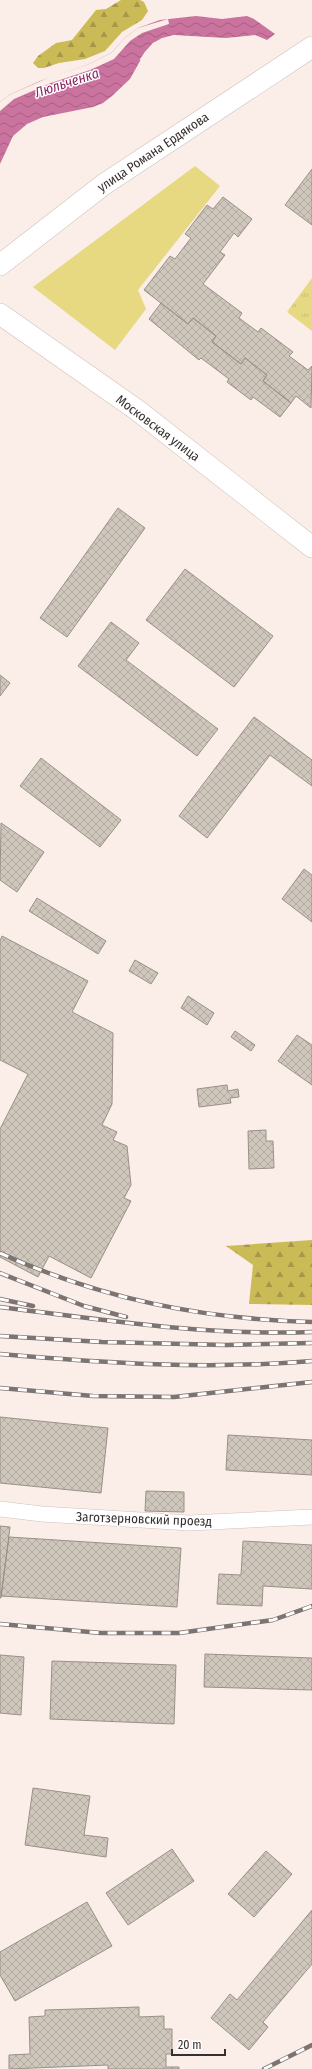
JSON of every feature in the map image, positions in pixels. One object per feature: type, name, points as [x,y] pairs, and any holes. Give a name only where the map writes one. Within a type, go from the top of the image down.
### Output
[{"type":"main road","name":"улица Романа Ердякова","points":[[0,265],[103,185],[312,47]]},
{"type":"main road","name":"Московская улица","points":[[0,314],[137,410],[312,547]]},
{"type":"street","name":"Заготзерновский проезд","points":[[0,1509],[42,1514],[190,1523],[312,1517]]},
{"type":"green space","points":[[121,0],[140,0],[144,2],[148,11],[142,20],[122,32],[105,51],[85,59],[59,63],[44,68],[38,68],[33,63],[38,56],[56,43],[72,40],[96,10],[106,9]]},
{"type":"green space","points":[[195,166],[220,186],[138,290],[146,309],[115,350],[33,287]]},
{"type":"green space","points":[[312,278],[312,331],[287,312]]},
{"type":"green space","points":[[312,1240],[312,1305],[249,1304],[253,1265],[226,1246]]},
{"type":"water","name":"Люльченка","points":[[196,16],[222,19],[247,16],[254,19],[275,34],[267,40],[255,35],[226,38],[174,35],[153,43],[145,52],[130,79],[112,96],[103,103],[93,107],[43,117],[27,124],[13,136],[0,164],[0,102],[9,95],[40,81],[87,65],[111,53],[126,37],[138,28],[160,20]]},
{"type":"pier","points":[[168,19],[169,24],[142,33],[130,41],[114,59],[90,70],[51,83],[14,99],[0,111],[0,102],[9,95],[50,77],[87,65],[111,53],[126,37],[138,28]]},
{"type":"pier","points":[[174,35],[188,38],[174,37],[163,40],[154,45],[141,62],[140,59],[153,43],[162,38]]},
{"type":"building","points":[[312,169],[312,225],[285,205]]},
{"type":"building","points":[[223,197],[252,219],[238,237],[234,233],[220,252],[225,255],[203,284],[242,313],[239,318],[258,332],[261,328],[293,352],[289,356],[308,370],[312,366],[311,408],[296,396],[291,403],[263,381],[267,375],[245,358],[241,364],[212,342],[216,336],[193,318],[188,324],[144,290],[170,256],[175,259],[191,238],[185,234],[207,205],[213,209]]},
{"type":"building","points":[[161,303],[188,324],[193,318],[216,336],[212,342],[241,364],[245,358],[267,375],[263,381],[291,403],[280,417],[253,397],[251,400],[227,382],[229,379],[201,358],[199,360],[149,319]]},
{"type":"building","points":[[118,508],[145,528],[67,637],[40,618]]},
{"type":"building","points":[[185,569],[273,636],[234,687],[146,620]]},
{"type":"building","points":[[111,622],[139,643],[126,660],[218,729],[197,756],[78,666]]},
{"type":"building","points":[[0,675],[10,683],[0,696]]},
{"type":"building","points":[[254,717],[312,760],[312,786],[270,755],[207,838],[179,816]]},
{"type":"building","points":[[41,758],[121,820],[100,847],[20,786]]},
{"type":"building","points":[[1,823],[44,852],[17,892],[0,880]]},
{"type":"building","points":[[304,869],[312,875],[312,922],[282,899]]},
{"type":"building","points":[[37,898],[106,941],[98,954],[29,911]]},
{"type":"building","points":[[2,936],[88,981],[72,1012],[113,1033],[112,1104],[102,1125],[117,1132],[113,1140],[127,1146],[131,1185],[124,1198],[131,1201],[91,1278],[49,1256],[38,1277],[0,1257],[0,1129],[28,1074],[0,1060],[0,941]]},
{"type":"building","points":[[135,960],[158,973],[151,984],[129,971]]},
{"type":"building","points":[[188,996],[214,1013],[207,1025],[181,1008]]},
{"type":"building","points":[[235,1031],[255,1045],[251,1051],[231,1037]]},
{"type":"building","points":[[297,1035],[312,1045],[312,1085],[278,1061]]},
{"type":"building","points":[[227,1085],[228,1091],[238,1089],[239,1097],[230,1098],[231,1103],[199,1107],[197,1089]]},
{"type":"building","points":[[266,1130],[266,1141],[273,1141],[274,1168],[249,1169],[248,1131]]},
{"type":"building","points":[[0,1417],[108,1428],[101,1493],[0,1483]]},
{"type":"building","points":[[228,1435],[312,1440],[312,1475],[226,1470]]},
{"type":"building","points":[[146,1491],[184,1492],[184,1512],[145,1511]]},
{"type":"building","points":[[0,1526],[10,1527],[1,1598],[0,1598]]},
{"type":"building","points":[[9,1537],[181,1548],[177,1607],[1,1596]]},
{"type":"building","points":[[243,1541],[312,1545],[312,1589],[263,1586],[262,1606],[217,1604],[219,1574],[241,1575]]},
{"type":"building","points":[[205,1654],[312,1658],[312,1690],[204,1687]]},
{"type":"building","points":[[0,1655],[24,1657],[21,1715],[0,1713]]},
{"type":"building","points":[[52,1661],[176,1665],[174,1724],[50,1719]]},
{"type":"building","points":[[33,1788],[90,1796],[84,1835],[108,1838],[106,1857],[25,1845]]},
{"type":"building","points":[[172,1849],[194,1881],[128,1925],[106,1893]]},
{"type":"building","points":[[266,1851],[292,1874],[254,1917],[228,1894]]},
{"type":"building","points":[[87,1902],[112,1946],[15,2001],[0,1975],[0,1952]]},
{"type":"building","points":[[312,1910],[312,1964],[263,2022],[268,2027],[249,2050],[211,2018],[230,1994],[237,2000]]},
{"type":"building","points":[[139,2007],[139,2017],[164,2016],[164,2029],[172,2029],[172,2054],[166,2054],[166,2067],[179,2067],[179,2069],[108,2069],[108,2065],[9,2069],[9,2055],[30,2054],[29,2017],[45,2016],[45,2010]]},
{"type":"railway","points":[[0,1253],[76,1283],[153,1304],[231,1316],[312,1322]]},
{"type":"railway","points":[[0,1273],[84,1306],[126,1317]]},
{"type":"railway","points":[[0,1299],[33,1306]]},
{"type":"railway","points":[[0,1307],[156,1326],[234,1332],[312,1332]]},
{"type":"railway","points":[[0,1336],[102,1342],[226,1345],[312,1343]]},
{"type":"railway","points":[[0,1354],[117,1363],[195,1365],[273,1364],[312,1361]]},
{"type":"railway","points":[[0,1388],[93,1396],[174,1397],[312,1382]]},
{"type":"railway","points":[[0,1624],[101,1633],[179,1633],[273,1620],[312,1606]]},
{"type":"railway","points":[[264,2069],[312,2045]]}]
